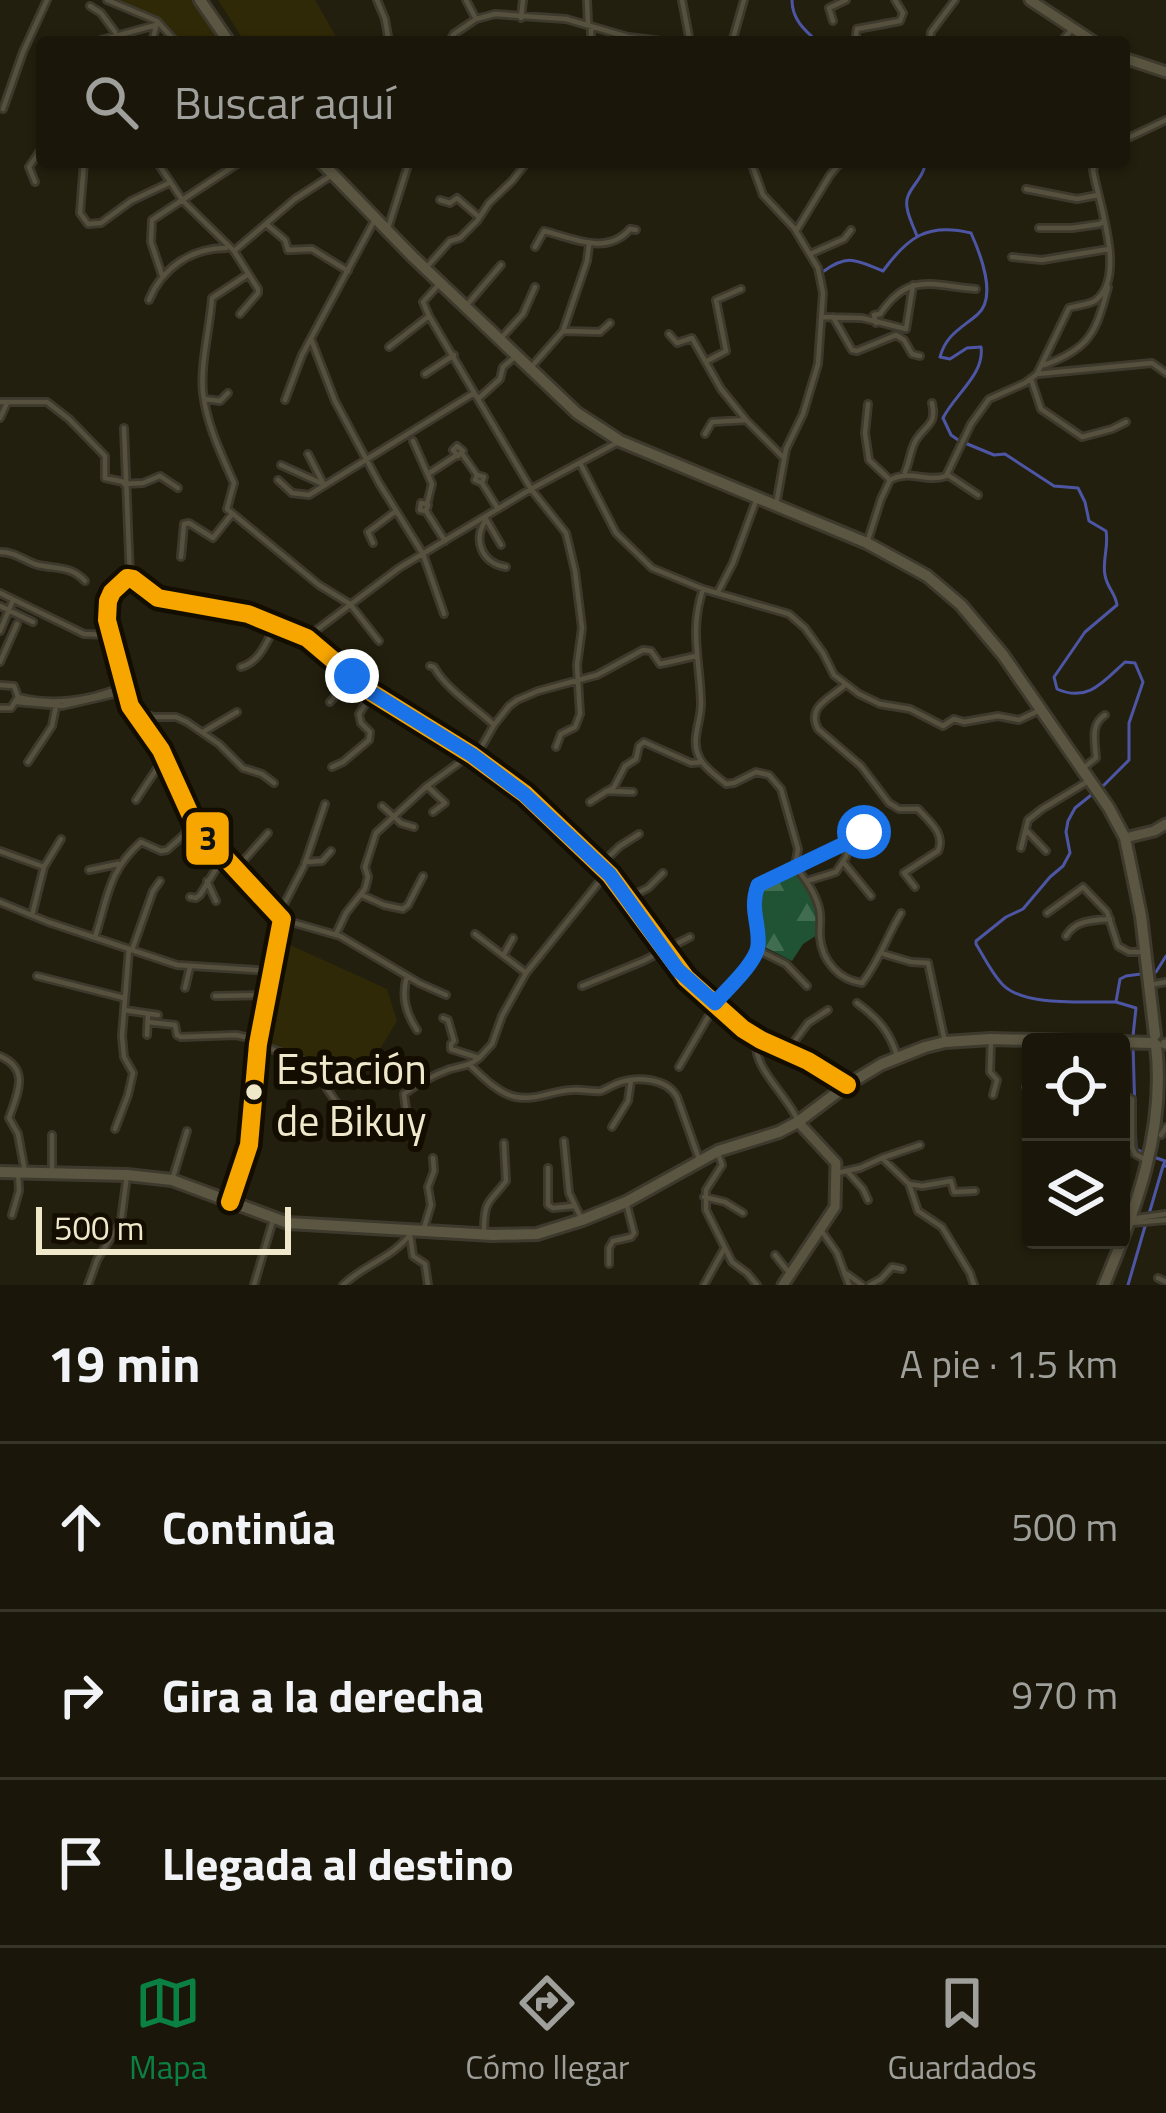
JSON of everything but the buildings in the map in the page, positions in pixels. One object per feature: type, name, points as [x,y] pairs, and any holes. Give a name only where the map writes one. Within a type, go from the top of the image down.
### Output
[{"type":"main road","points":[[200,0],[226,36]]},
{"type":"main road","points":[[326,168],[577,413],[620,441],[867,543],[927,576],[991,638],[1092,783],[1125,838],[1161,1041],[1165,1100],[1164,1131],[1136,1223],[1103,1285]]},
{"type":"main road","points":[[0,1172],[128,1174],[172,1180],[288,1223],[415,1233],[537,1234],[626,1202],[718,1151],[799,1122],[848,1085],[897,1057],[945,1042],[1022,1040]]},
{"type":"main road","points":[[1130,1041],[1161,1041]]},
{"type":"main road","points":[[229,1201],[235,1186]]},
{"type":"main road","points":[[229,1201],[236,1199],[235,1186]]},
{"type":"street","points":[[4,109],[47,0]]},
{"type":"street","points":[[106,0],[156,23],[170,36]]},
{"type":"street","points":[[377,0],[388,36]]},
{"type":"street","points":[[466,0],[476,19]]},
{"type":"street","points":[[521,18],[523,0]]},
{"type":"street","points":[[587,0],[590,36]]},
{"type":"street","points":[[682,0],[689,36]]},
{"type":"street","points":[[734,36],[744,0]]},
{"type":"street","points":[[832,21],[829,8],[846,0]]},
{"type":"street","points":[[856,36],[857,28],[900,21],[903,13],[895,0]]},
{"type":"street","points":[[931,36],[955,0]]},
{"type":"street","points":[[1030,0],[1085,36]]},
{"type":"street","points":[[91,6],[116,34]]},
{"type":"street","points":[[101,13],[120,6]]},
{"type":"street","points":[[453,36],[476,19],[495,14],[566,20],[624,36]]},
{"type":"street","points":[[110,36],[156,23]]},
{"type":"street","points":[[153,36],[156,23]]},
{"type":"street","points":[[1066,36],[1072,28]]},
{"type":"street","points":[[1130,60],[1166,72]]},
{"type":"street","points":[[1130,137],[1166,120]]},
{"type":"street","points":[[35,182],[29,167],[36,157]]},
{"type":"street","points":[[84,168],[80,213],[88,224],[101,223],[131,200],[169,182]]},
{"type":"street","points":[[161,168],[183,201],[233,250],[258,292],[240,314]]},
{"type":"street","points":[[162,275],[151,242],[152,220],[231,168]]},
{"type":"street","points":[[387,230],[408,168]]},
{"type":"street","points":[[425,269],[450,241],[460,238],[522,168]]},
{"type":"street","points":[[753,168],[763,195],[796,231],[822,283],[818,364],[783,458],[776,505]]},
{"type":"street","points":[[796,231],[836,168]]},
{"type":"street","points":[[1042,366],[1082,347],[1093,330],[1109,281],[1109,248],[1094,168]]},
{"type":"street","points":[[149,300],[162,275],[200,252],[233,250],[332,175]]},
{"type":"street","points":[[1026,189],[1077,200],[1098,195]]},
{"type":"street","points":[[440,200],[458,198],[479,217]]},
{"type":"street","points":[[285,400],[311,339],[376,218]]},
{"type":"street","points":[[1039,228],[1099,225],[1104,220]]},
{"type":"street","points":[[266,224],[285,240],[288,250],[313,249],[349,271]]},
{"type":"street","points":[[535,247],[544,231],[589,245],[636,230]]},
{"type":"street","points":[[810,254],[841,241],[851,230]]},
{"type":"street","points":[[529,369],[563,331],[589,245]]},
{"type":"street","points":[[1012,257],[1042,260],[1109,248]]},
{"type":"street","points":[[464,307],[501,265]]},
{"type":"street","points":[[248,274],[212,298],[204,399],[217,451],[234,483],[227,507],[350,604],[379,641]]},
{"type":"street","points":[[1109,281],[1095,301],[1069,308],[1034,377],[1040,410],[1082,437],[1126,422]]},
{"type":"street","points":[[440,284],[423,302],[429,316],[531,489],[563,528],[573,557],[582,628],[577,656],[579,719],[572,730],[559,736],[556,747]]},
{"type":"street","points":[[822,317],[862,318],[908,328],[913,285]]},
{"type":"street","points":[[876,322],[874,315],[896,293],[913,285],[976,289]]},
{"type":"street","points":[[499,340],[523,314],[536,287]]},
{"type":"street","points":[[707,361],[726,351],[716,300],[741,289]]},
{"type":"street","points":[[388,347],[429,316]]},
{"type":"street","points":[[833,317],[852,350],[896,335],[912,354],[920,356]]},
{"type":"street","points":[[563,331],[600,332],[610,322]]},
{"type":"street","points":[[669,334],[677,343],[692,338],[718,385],[783,458]]},
{"type":"street","points":[[311,339],[335,401],[423,554],[444,614]]},
{"type":"street","points":[[425,374],[454,355]]},
{"type":"street","points":[[278,480],[292,493],[309,495],[476,396],[500,379],[503,367],[516,356]]},
{"type":"street","points":[[867,543],[890,480],[904,474],[938,479],[948,475],[971,424],[999,393],[1034,377],[1152,363],[1166,373]]},
{"type":"street","points":[[204,399],[220,400],[228,393]]},
{"type":"street","points":[[0,418],[3,403],[47,402],[105,456],[104,477],[143,484],[160,476],[178,488]]},
{"type":"street","points":[[904,474],[916,440],[933,419],[932,403]]},
{"type":"street","points":[[868,404],[868,460],[890,480]]},
{"type":"street","points":[[705,434],[712,422],[746,420]]},
{"type":"street","points":[[124,428],[130,578]]},
{"type":"street","points":[[413,441],[432,488],[426,507],[445,541]]},
{"type":"street","points":[[307,638],[423,554],[620,441]]},
{"type":"street","points":[[308,454],[325,485]]},
{"type":"street","points":[[428,474],[459,455],[484,477],[482,483],[498,509]]},
{"type":"street","points":[[580,464],[616,533],[652,568],[717,594],[789,614],[824,653],[834,675],[880,704],[910,709],[943,726],[954,719],[964,722],[998,716],[1019,720],[1041,710]]},
{"type":"street","points":[[281,465],[325,485]]},
{"type":"street","points":[[948,475],[978,495]]},
{"type":"street","points":[[717,594],[757,498]]},
{"type":"street","points":[[373,543],[368,532],[396,512]]},
{"type":"street","points":[[181,557],[184,524],[213,538],[232,514]]},
{"type":"street","points":[[486,519],[501,545]]},
{"type":"street","points":[[486,519],[479,531],[479,545],[489,561],[506,567]]},
{"type":"street","points":[[0,553],[72,570],[85,581]]},
{"type":"street","points":[[446,995],[336,934],[281,916],[195,825],[124,689],[110,635],[108,601],[123,579],[130,578],[158,598],[221,608],[307,638],[372,693],[509,781],[603,869],[686,978],[743,1029],[848,1085]]},
{"type":"street","points":[[703,589],[694,619],[702,708],[696,733],[702,762],[726,784],[756,772],[775,779],[798,849],[795,866],[820,910],[820,937],[830,966],[854,983],[862,983],[884,954],[901,913]]},
{"type":"street","points":[[0,593],[84,634],[110,635]]},
{"type":"street","points":[[0,632],[13,600]]},
{"type":"street","points":[[0,606],[33,622]]},
{"type":"street","points":[[0,662],[17,624]]},
{"type":"street","points":[[241,667],[259,656],[276,624]]},
{"type":"street","points":[[336,934],[362,895],[376,833],[428,786],[472,755],[517,700],[597,675],[643,650],[651,651],[660,664],[696,656]]},
{"type":"street","points":[[430,666],[494,724]]},
{"type":"street","points":[[330,702],[352,676]]},
{"type":"street","points":[[846,684],[817,707],[814,723],[862,766],[889,803],[899,809],[918,808],[940,835],[938,851],[904,873],[915,887]]},
{"type":"street","points":[[0,685],[14,686],[18,700]]},
{"type":"street","points":[[18,700],[79,699],[124,689]]},
{"type":"street","points":[[18,700],[80,704],[124,689]]},
{"type":"street","points":[[332,767],[369,740],[369,729],[359,714],[372,693]]},
{"type":"street","points":[[0,708],[11,708],[18,700]]},
{"type":"street","points":[[28,762],[52,726],[56,706]]},
{"type":"street","points":[[134,712],[180,718],[243,768],[274,783]]},
{"type":"street","points":[[203,732],[237,712]]},
{"type":"street","points":[[1023,840],[1021,848],[1026,830],[1028,820],[1035,813],[1092,783],[1095,727],[1105,715]]},
{"type":"street","points":[[590,802],[614,788],[644,742],[691,763],[702,762]]},
{"type":"street","points":[[136,800],[164,758]]},
{"type":"street","points":[[428,786],[445,803],[433,812]]},
{"type":"street","points":[[608,791],[633,792]]},
{"type":"street","points":[[235,1186],[249,1145],[258,1042],[281,916],[325,804]]},
{"type":"street","points":[[382,806],[414,827]]},
{"type":"street","points":[[1125,838],[1166,824]]},
{"type":"street","points":[[95,938],[116,866],[141,842],[166,850],[195,825]]},
{"type":"street","points":[[1026,830],[1046,851]]},
{"type":"street","points":[[679,1067],[708,1017],[758,950],[756,888],[864,832]]},
{"type":"street","points":[[237,868],[268,833]]},
{"type":"street","points":[[417,1124],[406,1108],[404,1094],[422,1082],[470,1065],[492,1044],[526,973],[620,846],[639,834]]},
{"type":"street","points":[[32,915],[44,867],[62,838]]},
{"type":"street","points":[[807,881],[831,875],[843,862],[849,842]]},
{"type":"street","points":[[0,850],[44,867]]},
{"type":"street","points":[[304,861],[322,860],[331,850]]},
{"type":"street","points":[[190,897],[197,898],[224,856]]},
{"type":"street","points":[[843,862],[871,896]]},
{"type":"street","points":[[89,870],[116,866]]},
{"type":"street","points":[[628,898],[663,873]]},
{"type":"street","points":[[362,895],[403,909],[423,876]]},
{"type":"street","points":[[115,1129],[133,1073],[123,1051],[130,950],[160,880]]},
{"type":"street","points":[[207,881],[216,902]]},
{"type":"street","points":[[1047,913],[1083,887],[1110,919],[1118,946],[1146,952]]},
{"type":"street","points":[[0,902],[190,967],[272,971]]},
{"type":"street","points":[[1066,936],[1079,924],[1110,919]]},
{"type":"street","points":[[475,934],[526,973]]},
{"type":"street","points":[[582,986],[690,937]]},
{"type":"street","points":[[503,956],[513,938]]},
{"type":"street","points":[[758,950],[786,964],[807,986]]},
{"type":"street","points":[[884,954],[929,964],[945,1042]]},
{"type":"street","points":[[184,988],[190,967]]},
{"type":"street","points":[[37,976],[124,998]]},
{"type":"street","points":[[407,976],[406,1013],[417,1030]]},
{"type":"street","points":[[1149,978],[1166,982]]},
{"type":"street","points":[[215,996],[268,995]]},
{"type":"street","points":[[857,1003],[890,1034],[897,1057]]},
{"type":"street","points":[[124,1010],[158,1015]]},
{"type":"street","points":[[788,1050],[808,1023],[828,1010]]},
{"type":"street","points":[[147,1035],[148,1014]]},
{"type":"street","points":[[443,1018],[448,1020],[454,1041],[451,1049],[479,1058]]},
{"type":"street","points":[[148,1022],[175,1025],[181,1036],[236,1035],[325,1072],[327,1089],[341,1110],[335,1120]]},
{"type":"street","points":[[991,1039],[990,1072],[997,1080],[993,1095]]},
{"type":"street","points":[[761,1040],[755,1056],[771,1081],[799,1122],[868,1200]]},
{"type":"street","points":[[0,1056],[14,1063],[20,1075],[9,1118],[18,1134],[22,1172],[12,1215]]},
{"type":"street","points":[[470,1065],[516,1097],[569,1089],[603,1090],[644,1079],[673,1089],[699,1160]]},
{"type":"street","points":[[612,1127],[628,1101],[631,1080]]},
{"type":"street","points":[[1130,1098],[1133,1152],[1152,1160]]},
{"type":"street","points":[[172,1180],[188,1131]]},
{"type":"street","points":[[52,1135],[52,1173]]},
{"type":"street","points":[[564,1141],[569,1193],[582,1220]]},
{"type":"street","points":[[484,1235],[490,1197],[506,1181],[504,1144]]},
{"type":"street","points":[[842,1172],[920,1145]]},
{"type":"street","points":[[718,1151],[722,1166],[706,1190],[706,1210],[732,1262],[758,1285]]},
{"type":"street","points":[[882,1158],[909,1184],[916,1208],[942,1227],[974,1285]]},
{"type":"street","points":[[343,1285],[395,1252],[415,1233],[431,1205],[428,1187],[433,1159]]},
{"type":"street","points":[[548,1168],[548,1205],[574,1206]]},
{"type":"street","points":[[783,1285],[837,1203],[842,1172]]},
{"type":"street","points":[[88,1285],[121,1222],[128,1174]]},
{"type":"street","points":[[909,1184],[951,1181],[954,1192],[975,1191]]},
{"type":"street","points":[[704,1197],[743,1213]]},
{"type":"street","points":[[609,1264],[608,1248],[613,1241],[634,1234],[626,1202]]},
{"type":"street","points":[[1136,1223],[1166,1217]]},
{"type":"street","points":[[254,1285],[273,1220]]},
{"type":"street","points":[[821,1230],[849,1285]]},
{"type":"street","points":[[415,1233],[413,1256],[425,1264],[428,1285]]},
{"type":"street","points":[[704,1285],[724,1249]]},
{"type":"street","points":[[775,1255],[790,1274]]},
{"type":"street","points":[[847,1274],[866,1285],[881,1279],[892,1267],[902,1269]]},
{"type":"street","points":[[1158,1278],[1166,1282]]},
{"type":"shaded area","points":[[102,0],[194,0],[220,36],[165,36],[146,16]]},
{"type":"shaded area","points":[[218,0],[315,0],[336,36],[241,36]]},
{"type":"shaded area","points":[[279,940],[387,989],[397,1021],[366,1072],[330,1061],[326,1068],[259,1044]]},
{"type":"green space","points":[[797,873],[813,902],[817,935],[803,944],[792,961],[761,945],[757,919],[760,890],[786,874]]},
{"type":"waterway","points":[[792,0],[797,18],[812,36]]},
{"type":"waterway","points":[[917,236],[907,200],[924,168]]},
{"type":"waterway","points":[[824,271],[847,260],[883,271],[919,235],[942,230],[971,233],[985,275],[986,298],[977,315],[950,338],[940,357],[950,359],[967,348],[981,347],[974,375],[943,418],[951,435],[961,442]]},
{"type":"waterway","points":[[965,443],[994,455],[1005,454],[1054,486],[1078,488],[1089,521],[1106,531],[1105,575],[1117,605],[1085,632],[1054,677],[1057,689],[1087,692],[1125,662],[1135,663],[1143,682],[1129,723],[1129,760],[1102,787]]},
{"type":"waterway","points":[[1095,792],[1075,808],[1068,821],[1070,853],[1063,866],[1023,909],[1006,917],[976,944],[995,976],[1013,992],[1056,1001],[1116,1002]]},
{"type":"waterway","points":[[1133,1036],[1136,1008],[1116,1002],[1120,979],[1156,972],[1166,956]]},
{"type":"waterway","points":[[1133,1045],[1136,1149],[1142,1152]]},
{"type":"waterway","points":[[1151,1156],[1165,1161],[1166,1166]]},
{"type":"waterway","points":[[1149,1214],[1163,1166]]},
{"type":"waterway","points":[[1128,1285],[1146,1223]]},
{"type":"transit line","name":"3","points":[[230,1202],[249,1145],[258,1044],[282,919],[195,825],[161,750],[130,706],[107,620],[112,592],[127,578],[158,598],[248,614],[307,638],[372,693],[525,794],[610,875],[686,978],[743,1029],[847,1085]]},
{"type":"place","name":"Estación de Bikuy","points":[[254,1092]]},
{"type":"route","points":[[352,676],[524,794],[610,875],[678,970],[715,1003],[758,950],[754,894],[758,885],[864,832]]}]
